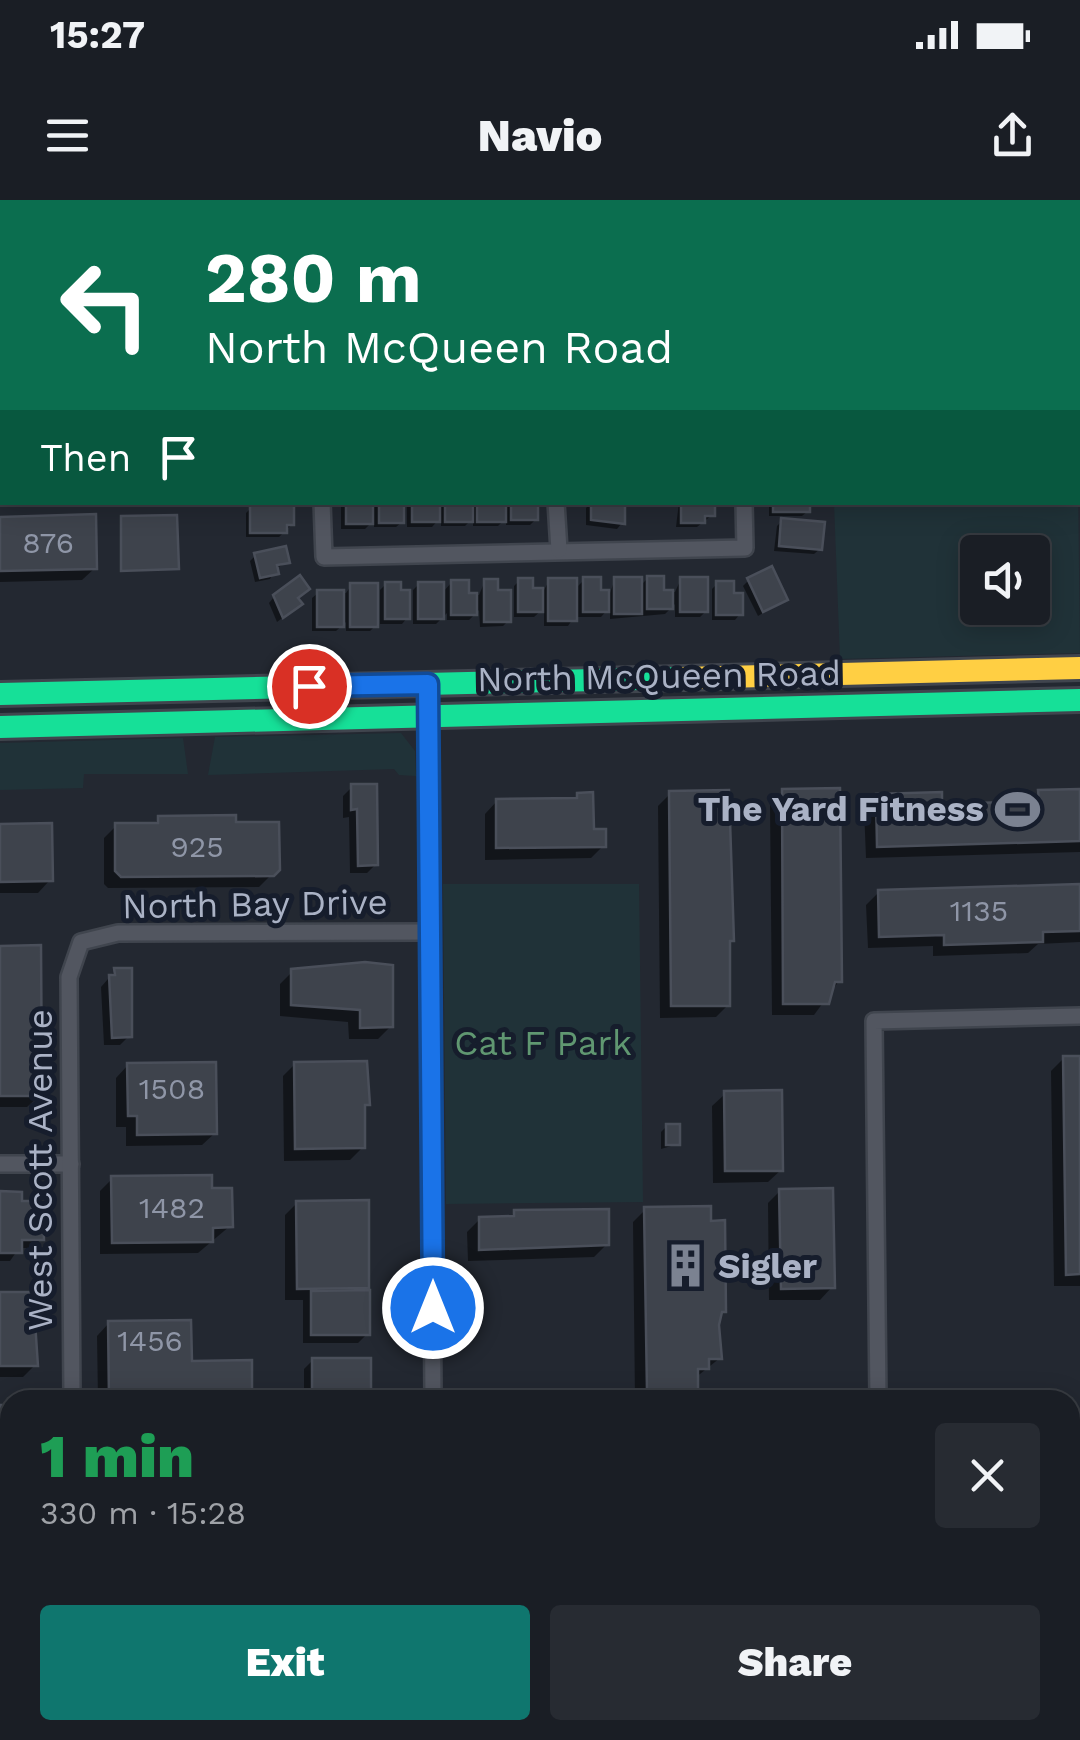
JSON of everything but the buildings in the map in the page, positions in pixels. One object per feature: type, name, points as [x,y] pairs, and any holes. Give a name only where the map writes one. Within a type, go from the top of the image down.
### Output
[{"type":"main road","name":"North McQueen Road","points":[[0,694],[1080,668]]},
{"type":"main road","points":[[112,691],[112,724]]},
{"type":"main road","name":"North McQueen Road","points":[[0,727],[1080,700]]},
{"type":"street","points":[[322,505],[324,556],[745,548],[744,505]]},
{"type":"street","points":[[556,505],[559,550]]},
{"type":"street","points":[[428,684],[433,1390]]},
{"type":"street","name":"North Bay Drive","points":[[81,942],[118,933],[430,932]]},
{"type":"street","name":"West Scott Avenue","points":[[72,1390],[69,977],[81,942]]},
{"type":"street","points":[[878,1390],[874,1021],[1080,1016]]},
{"type":"street","points":[[0,1164],[70,1164]]},
{"type":"green space","points":[[834,505],[1078,505],[1080,653],[840,659]]},
{"type":"green space","points":[[401,733],[415,751],[416,776],[399,775],[394,769],[208,775],[215,737]]},
{"type":"green space","points":[[183,738],[188,774],[84,774],[83,788],[0,790],[0,743]]},
{"type":"green space","name":"Cat F Park","points":[[443,884],[639,884],[643,1202],[446,1204]]},
{"type":"traffic: fast","points":[[0,694],[683,678]]},
{"type":"traffic: fast","points":[[0,727],[1080,700]]},
{"type":"traffic: slow","points":[[683,678],[1080,668]]},
{"type":"place","name":"The Yard Fitness","points":[[1017,809]]},
{"type":"place","name":"Sigler","points":[[685,1266]]},
{"type":"route","points":[[309,686],[428,684],[433,1308]]}]
